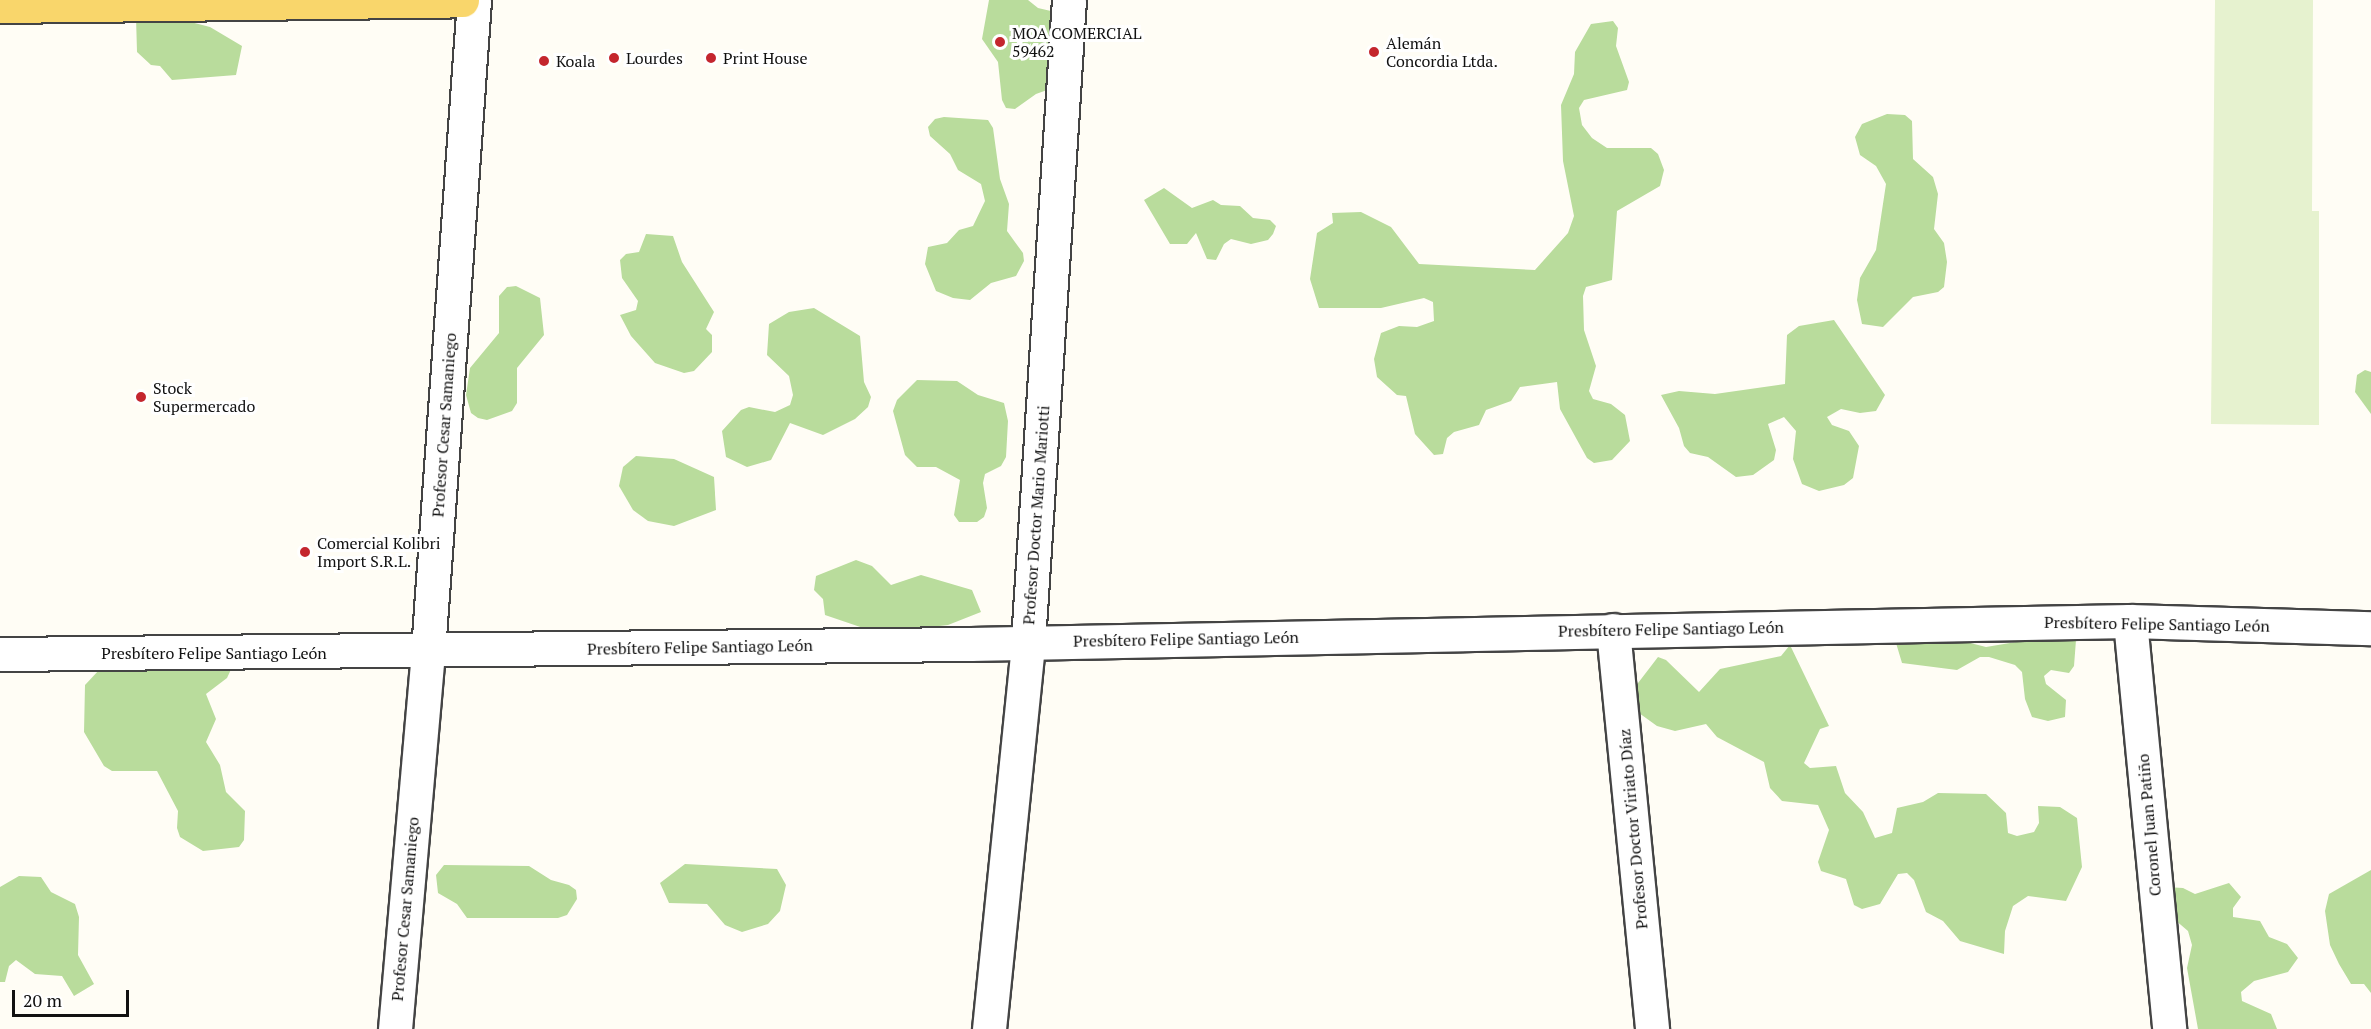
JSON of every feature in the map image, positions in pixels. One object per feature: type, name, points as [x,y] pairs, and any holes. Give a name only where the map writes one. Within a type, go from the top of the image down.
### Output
[{"type":"main road","points":[[0,6],[462,0]]},
{"type":"street","name":"Profesor Cesar Samaniego","points":[[395,1029],[428,651],[474,0]]},
{"type":"street","name":"Profesor Doctor Mario Mariotti","points":[[989,1029],[1028,642],[1069,0]]},
{"type":"street","name":"Presbítero Felipe Santiago León","points":[[0,654],[428,651],[1028,642],[2130,621],[2371,628]]},
{"type":"street","name":"Coronel Juan Patiño","points":[[2130,621],[2169,1029]]},
{"type":"street","name":"Profesor Doctor Viriato Díaz","points":[[1613,630],[1652,1029]]},
{"type":"green space","points":[[989,0],[1028,0],[1038,8],[1055,12],[1061,85],[1036,94],[1015,109],[1006,108],[1002,100],[998,62],[982,39]]},
{"type":"green space","points":[[2215,0],[2313,0],[2312,211],[2319,211],[2319,425],[2211,424]]},
{"type":"green space","points":[[136,17],[175,18],[210,27],[242,46],[236,75],[172,80],[160,66],[151,65],[137,52]]},
{"type":"green space","points":[[1613,21],[1618,28],[1616,46],[1629,82],[1627,90],[1584,100],[1579,108],[1582,125],[1592,138],[1607,148],[1651,148],[1658,154],[1664,170],[1660,186],[1617,211],[1612,280],[1586,287],[1583,296],[1584,330],[1596,366],[1589,391],[1593,399],[1611,404],[1625,415],[1630,441],[1612,460],[1594,463],[1587,458],[1560,409],[1557,382],[1520,387],[1511,401],[1486,410],[1479,425],[1454,432],[1447,438],[1443,454],[1434,455],[1415,434],[1406,396],[1397,395],[1377,377],[1374,359],[1381,333],[1399,326],[1417,327],[1434,321],[1433,302],[1424,298],[1381,308],[1319,308],[1310,279],[1317,233],[1333,223],[1332,213],[1361,212],[1391,227],[1419,264],[1535,270],[1568,233],[1574,216],[1563,161],[1561,105],[1574,74],[1575,52],[1591,24]]},
{"type":"green space","points":[[1887,114],[1905,115],[1912,121],[1913,159],[1933,177],[1938,194],[1934,229],[1944,243],[1947,262],[1944,287],[1938,292],[1913,297],[1883,327],[1862,324],[1857,300],[1860,278],[1876,250],[1886,184],[1876,166],[1860,155],[1855,137],[1862,124]]},
{"type":"green space","points":[[944,117],[988,120],[993,128],[1000,179],[1009,204],[1007,231],[1023,253],[1024,261],[1016,276],[991,283],[970,300],[953,298],[936,291],[925,264],[928,247],[947,243],[959,230],[973,226],[985,201],[981,184],[958,170],[950,154],[930,136],[928,127],[935,119]]},
{"type":"green space","points":[[1164,188],[1192,208],[1213,200],[1221,205],[1240,206],[1253,218],[1270,220],[1276,226],[1273,234],[1268,240],[1251,244],[1231,239],[1224,244],[1216,260],[1207,259],[1196,233],[1187,244],[1170,244],[1144,200]]},
{"type":"green space","points":[[646,234],[673,236],[682,262],[714,312],[706,329],[712,335],[712,352],[694,371],[684,373],[655,363],[631,336],[620,315],[636,310],[638,301],[622,278],[620,260],[626,254],[639,252]]},
{"type":"green space","points":[[516,286],[540,298],[544,335],[517,368],[517,403],[512,411],[487,420],[478,418],[471,413],[466,395],[470,368],[499,333],[499,296],[507,287]]},
{"type":"green space","points":[[814,308],[860,336],[864,382],[871,397],[868,407],[855,419],[823,435],[790,423],[771,460],[747,467],[726,457],[722,431],[741,410],[749,407],[775,412],[790,405],[793,395],[789,376],[767,355],[769,324],[789,312]]},
{"type":"green space","points":[[1834,320],[1885,395],[1876,411],[1860,413],[1841,409],[1827,417],[1832,425],[1849,431],[1859,446],[1853,478],[1844,485],[1819,491],[1802,484],[1793,459],[1796,431],[1784,417],[1768,424],[1776,450],[1774,460],[1753,475],[1736,477],[1708,457],[1690,453],[1684,446],[1679,428],[1661,395],[1679,391],[1715,394],[1785,384],[1787,335],[1799,326]]},
{"type":"green space","points":[[2365,370],[2371,372],[2371,414],[2355,392],[2357,375]]},
{"type":"green space","points":[[917,380],[957,381],[978,395],[1004,403],[1008,421],[1006,457],[1001,466],[985,474],[983,483],[987,508],[984,517],[977,522],[959,522],[954,515],[960,480],[936,467],[917,467],[905,455],[893,411],[897,400]]},
{"type":"green space","points":[[636,456],[674,459],[714,477],[716,510],[674,526],[648,521],[633,510],[619,486],[623,467]]},
{"type":"green space","points":[[856,560],[872,566],[891,585],[921,575],[972,590],[981,612],[948,625],[878,633],[825,615],[823,599],[814,590],[816,576]]},
{"type":"green space","points":[[1915,629],[1986,647],[2069,633],[2076,640],[2074,666],[2069,673],[2051,670],[2044,676],[2046,684],[2066,700],[2065,717],[2048,721],[2032,717],[2025,699],[2022,672],[2015,665],[1989,657],[1980,657],[1957,670],[1902,663],[1896,643]]},
{"type":"green space","points":[[1790,645],[1829,726],[1820,729],[1804,763],[1810,768],[1836,766],[1845,793],[1863,812],[1875,838],[1892,833],[1897,808],[1923,802],[1938,793],[1986,794],[2006,813],[2008,833],[2017,836],[2034,832],[2039,823],[2038,806],[2060,807],[2077,818],[2082,867],[2066,901],[2028,896],[2013,906],[2005,931],[2004,954],[1960,941],[1943,921],[1926,912],[1914,880],[1907,873],[1898,874],[1880,904],[1862,909],[1854,905],[1846,879],[1821,871],[1818,862],[1829,830],[1818,805],[1782,801],[1770,788],[1764,762],[1717,737],[1706,724],[1675,731],[1657,726],[1639,713],[1635,687],[1658,657],[1666,660],[1699,692],[1720,669],[1781,656]]},
{"type":"green space","points":[[234,663],[227,678],[206,694],[216,719],[206,742],[220,765],[226,792],[245,811],[244,840],[239,847],[203,851],[180,837],[177,828],[178,811],[157,771],[112,771],[104,766],[84,732],[85,685],[100,669],[148,671]]},
{"type":"green space","points":[[685,864],[777,869],[786,885],[780,911],[768,924],[742,932],[725,925],[707,904],[669,903],[660,883]]},
{"type":"green space","points":[[444,865],[529,866],[551,880],[569,885],[576,890],[577,899],[567,915],[558,918],[467,918],[457,904],[438,893],[436,875]]},
{"type":"green space","points":[[2371,870],[2371,993],[2364,984],[2351,984],[2339,964],[2330,945],[2325,911],[2329,894]]},
{"type":"green space","points":[[19,876],[41,877],[51,892],[75,904],[79,917],[78,955],[94,984],[74,996],[62,976],[35,974],[16,960],[9,966],[5,982],[0,982],[0,887]]},
{"type":"green space","points":[[2229,883],[2241,897],[2233,908],[2233,917],[2260,921],[2269,937],[2287,944],[2298,958],[2288,972],[2254,981],[2241,992],[2242,1001],[2271,1014],[2277,1029],[2198,1029],[2187,968],[2192,945],[2188,931],[2174,919],[2166,887],[2183,888],[2195,894]]},
{"type":"place","name":"MOA COMERCIAL 59462","points":[[1000,42]]},
{"type":"place","name":"Alemán Concordia Ltda.","points":[[1374,52]]},
{"type":"place","name":"Lourdes","points":[[614,58]]},
{"type":"place","name":"Print House","points":[[711,58]]},
{"type":"place","name":"Koala","points":[[544,61]]},
{"type":"place","name":"Stock Supermercado","points":[[141,397]]},
{"type":"place","name":"Comercial Kolibri Import S.R.L.","points":[[305,552]]}]
